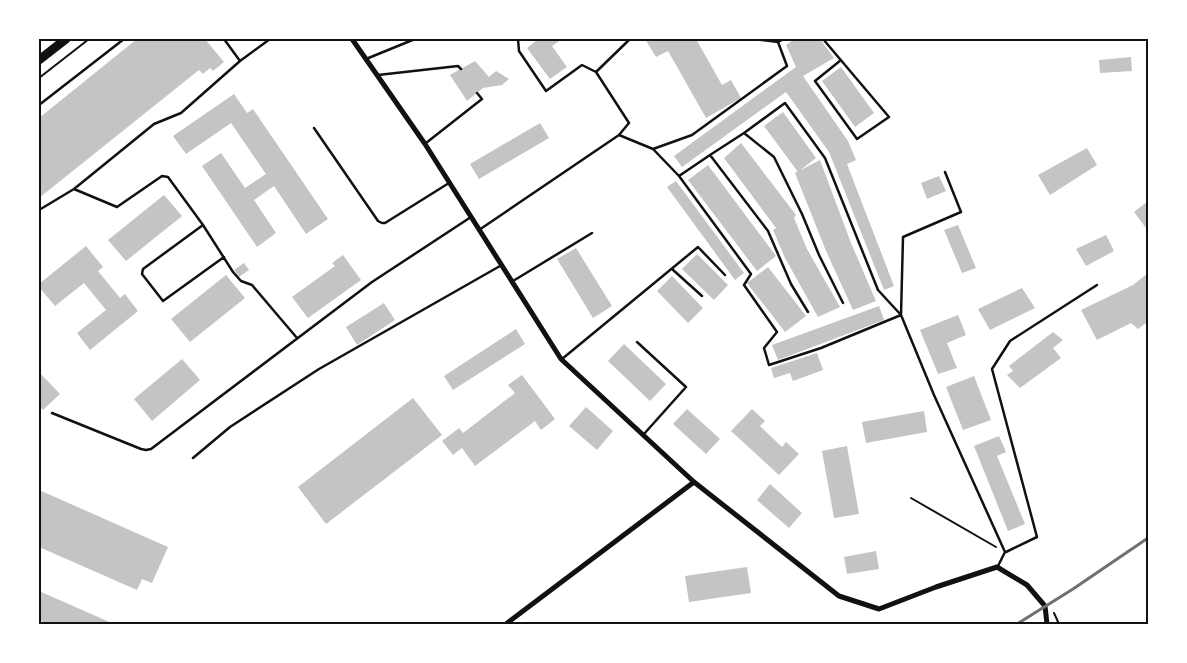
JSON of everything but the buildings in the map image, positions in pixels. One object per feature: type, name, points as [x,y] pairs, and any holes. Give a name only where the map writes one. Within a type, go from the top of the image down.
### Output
[{"type":"main road","points":[[39,60],[66,39]]},
{"type":"street","points":[[352,39],[425,144],[561,360],[694,482],[839,596],[879,609],[936,587],[997,567],[1027,585],[1045,606],[1047,624]]},
{"type":"street","points":[[506,624],[694,482]]},
{"type":"lane","points":[[39,105],[124,39]]},
{"type":"lane","points":[[224,39],[240,61]]},
{"type":"lane","points":[[39,210],[74,189],[154,124],[181,113],[240,61],[270,39]]},
{"type":"lane","points":[[366,59],[415,39]]},
{"type":"lane","points":[[479,230],[619,136],[629,123],[596,72],[582,65],[546,91],[519,51],[518,39]]},
{"type":"lane","points":[[596,72],[630,39]]},
{"type":"lane","points":[[753,39],[778,42],[784,39]]},
{"type":"lane","points":[[823,39],[841,60],[888,117],[857,139],[815,81],[841,60]]},
{"type":"lane","points":[[653,149],[692,135],[788,66],[778,42]]},
{"type":"lane","points":[[378,75],[458,66],[461,69]]},
{"type":"lane","points":[[425,144],[482,99],[478,93]]},
{"type":"lane","points":[[679,176],[785,103],[825,158],[878,290],[901,315],[934,395],[1005,552]]},
{"type":"lane","points":[[314,128],[378,221],[382,223],[385,223],[450,183]]},
{"type":"lane","points":[[744,133],[774,157],[843,303]]},
{"type":"lane","points":[[619,136],[653,149],[679,176],[750,274],[744,285],[777,332],[764,348],[768,365],[821,348],[901,315]]},
{"type":"lane","points":[[710,155],[768,231],[791,284],[808,312]]},
{"type":"lane","points":[[901,315],[903,237],[961,212],[945,172]]},
{"type":"lane","points":[[74,189],[117,207],[162,176],[168,176],[203,225],[233,272],[241,281],[252,285],[296,338]]},
{"type":"lane","points":[[52,413],[141,449],[151,449],[372,282],[471,217]]},
{"type":"lane","points":[[203,225],[143,269],[142,274],[163,301],[224,257]]},
{"type":"lane","points":[[512,282],[592,233]]},
{"type":"lane","points":[[561,360],[698,247],[725,274]]},
{"type":"lane","points":[[193,458],[230,427],[320,369],[502,265]]},
{"type":"lane","points":[[672,269],[702,296]]},
{"type":"lane","points":[[997,567],[1005,552],[1037,537],[992,368],[1010,341],[1098,285]]},
{"type":"lane","points":[[637,342],[686,387],[643,435]]},
{"type":"path","points":[[39,78],[89,39]]},
{"type":"path","points":[[911,498],[1005,552]]},
{"type":"railway","points":[[1017,624],[1148,538]]}]
